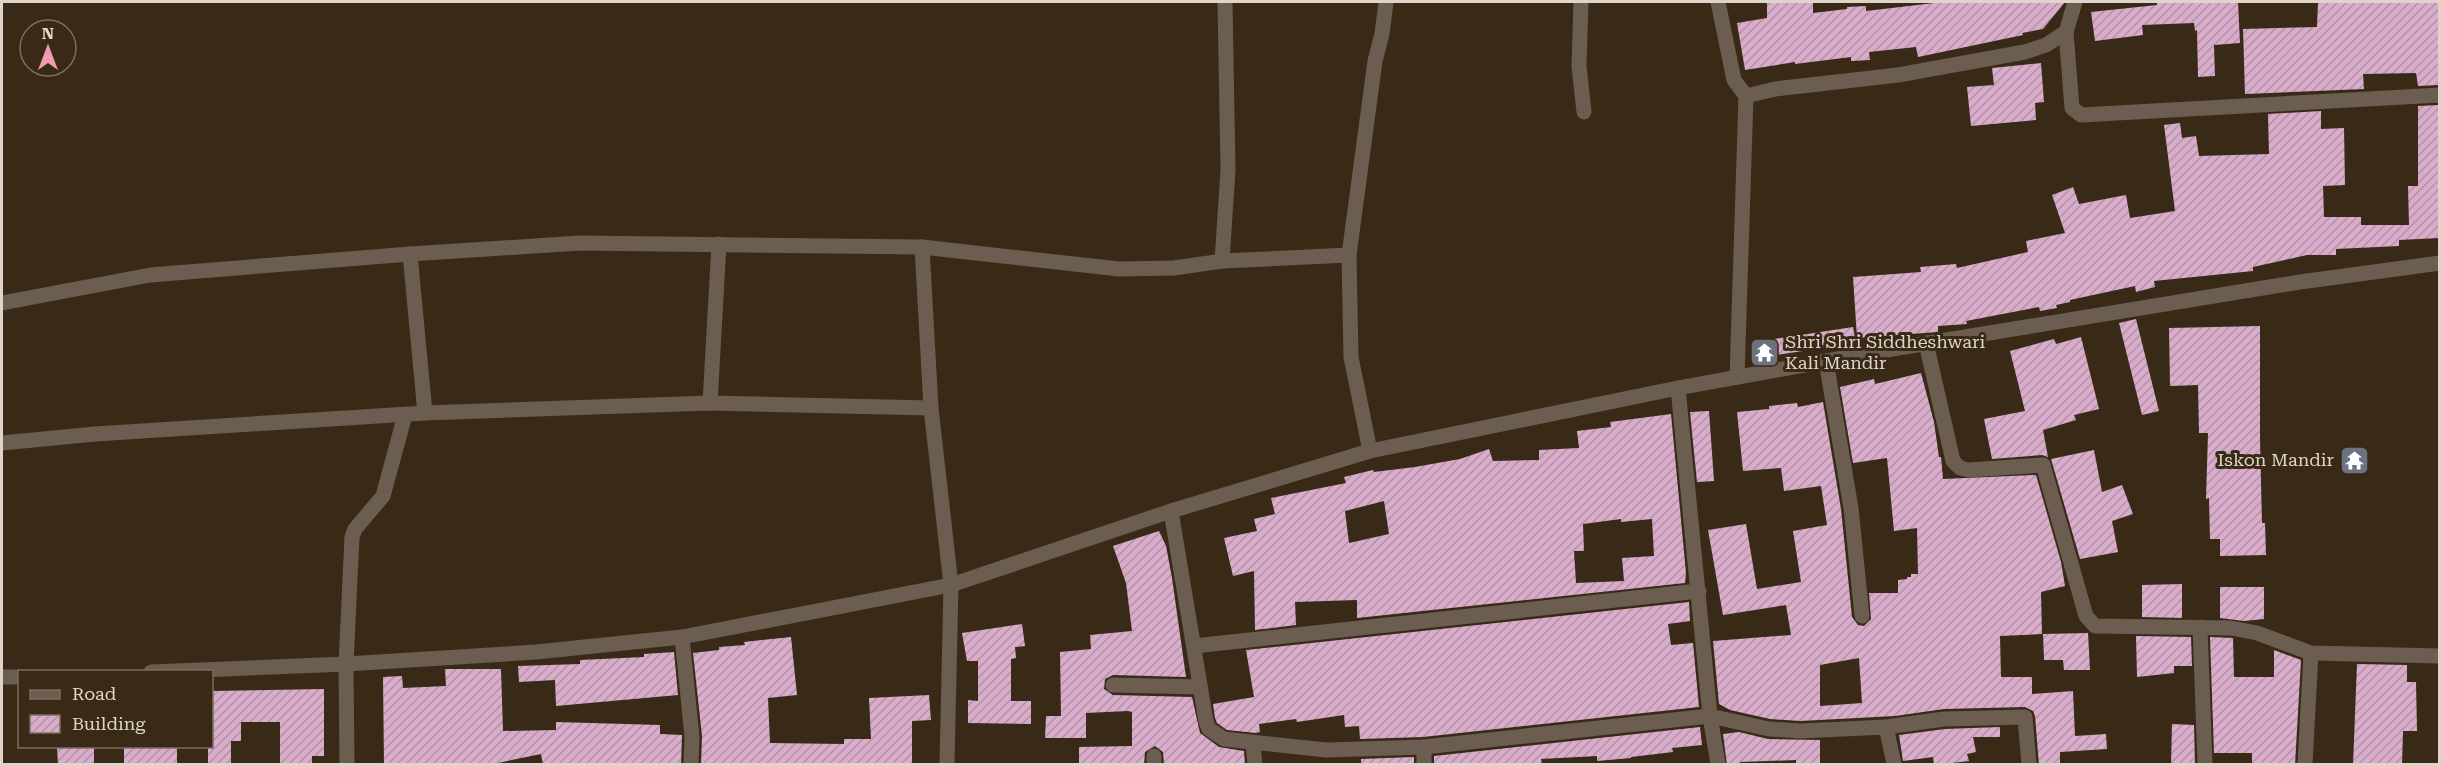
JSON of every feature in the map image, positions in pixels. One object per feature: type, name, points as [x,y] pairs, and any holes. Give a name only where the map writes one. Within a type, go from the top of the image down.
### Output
[{"type":"street","points":[[1222,261],[1228,170],[1225,2]]},
{"type":"street","points":[[1370,451],[1351,357],[1349,255],[1375,61],[1382,34],[1386,2]]},
{"type":"street","points":[[1581,2],[1579,66],[1584,112]]},
{"type":"street","points":[[1718,2],[1734,80],[1746,96],[1737,377]]},
{"type":"street","points":[[2075,2],[2066,32],[2072,108],[2081,114],[2439,95]]},
{"type":"street","points":[[1746,96],[1775,89],[1898,75],[1967,64],[2046,45],[2066,32]]},
{"type":"street","points":[[2,303],[150,275],[580,243],[922,247],[1119,269],[1174,268],[1222,261],[1349,255]]},
{"type":"street","points":[[710,403],[719,244]]},
{"type":"street","points":[[922,247],[932,408],[951,585],[947,765]]},
{"type":"street","points":[[410,254],[425,413]]},
{"type":"street","points":[[200,670],[346,664],[536,652],[682,637],[951,585],[1171,510],[1370,451],[1678,388],[1926,343],[2300,282],[2439,263]]},
{"type":"street","points":[[1926,343],[1953,461],[1956,465],[1969,470],[2043,465],[2086,616],[2095,626],[2231,628],[2257,633],[2311,653],[2439,656]]},
{"type":"street","points":[[1826,361],[1851,508],[1862,616]]},
{"type":"street","points":[[1678,388],[1710,716],[1718,765]]},
{"type":"street","points":[[2,443],[95,434],[425,413],[710,403],[932,408]]},
{"type":"street","points":[[347,765],[346,664],[353,533],[383,496],[405,415]]},
{"type":"street","points":[[1171,510],[1209,729],[1224,739],[1253,744],[1326,750],[1424,747],[1710,716],[1769,729],[1800,731],[1886,727],[1944,719],[2025,717],[2029,765]]},
{"type":"street","points":[[1194,646],[1699,591]]},
{"type":"street","points":[[2200,627],[2205,765]]},
{"type":"street","points":[[682,637],[692,737],[691,765]]},
{"type":"street","points":[[2305,765],[2311,653]]},
{"type":"street","points":[[2,677],[18,677]]},
{"type":"street","points":[[1113,685],[1200,687]]},
{"type":"street","points":[[1886,727],[1894,765]]},
{"type":"street","points":[[1253,744],[1255,765]]},
{"type":"street","points":[[1424,747],[1424,765]]},
{"type":"building","points":[[1767,2],[1813,2],[1813,13],[1847,9],[1847,7],[1866,6],[1866,11],[1943,2],[2065,2],[2043,29],[2022,33],[2023,35],[1918,57],[1916,47],[1869,52],[1870,60],[1851,61],[1851,57],[1795,64],[1795,62],[1745,70],[1737,23],[1767,18]]},
{"type":"building","points":[[2157,2],[2238,2],[2240,43],[2214,45],[2215,76],[2198,77],[2197,30],[2195,31],[2194,23],[2142,25],[2143,35],[2095,41],[2091,12],[2157,5]]},
{"type":"building","points":[[2318,2],[2439,2],[2439,85],[2418,86],[2416,73],[2363,74],[2364,89],[2245,94],[2243,29],[2317,27]]},
{"type":"building","points":[[2041,63],[2044,102],[2035,103],[2036,120],[1971,126],[1967,87],[1994,85],[1992,68]]},
{"type":"building","points":[[2439,105],[2439,238],[2399,240],[2399,246],[2336,249],[2336,255],[2307,255],[2253,267],[2253,271],[2154,281],[2155,287],[2136,292],[2135,286],[2070,300],[2070,302],[2056,305],[2057,308],[2040,311],[2039,307],[1966,321],[1967,324],[1938,326],[1938,332],[1857,338],[1853,277],[1921,272],[1920,267],[1956,264],[1957,268],[2028,252],[2026,241],[2065,233],[2052,195],[2073,187],[2079,204],[2126,195],[2130,218],[2175,211],[2164,125],[2180,123],[2182,138],[2196,136],[2199,156],[2269,154],[2268,114],[2321,111],[2321,129],[2344,128],[2345,185],[2323,186],[2324,217],[2361,217],[2361,225],[2409,225],[2408,186],[2418,186],[2418,106]]},
{"type":"building","points":[[2136,319],[2159,411],[2142,415],[2119,323]]},
{"type":"building","points":[[2260,326],[2262,523],[2265,523],[2266,555],[2220,556],[2220,539],[2210,539],[2209,498],[2206,499],[2208,433],[2199,433],[2198,385],[2170,386],[2169,328]]},
{"type":"building","points":[[1853,327],[1856,343],[1777,355],[1774,339]]},
{"type":"building","points":[[2081,337],[2099,409],[2074,415],[2076,420],[2043,430],[2048,457],[2042,455],[1992,459],[1984,419],[2025,411],[2010,351],[2054,339],[2056,344]]},
{"type":"building","points":[[1921,373],[1934,422],[1943,479],[2036,475],[2061,562],[2065,586],[2041,592],[2042,634],[2000,636],[2001,677],[2032,677],[2032,694],[2073,691],[2075,736],[2106,734],[2107,749],[2060,752],[2060,765],[2039,765],[2035,716],[2033,711],[2025,707],[1944,709],[1895,716],[1800,721],[1770,719],[1730,710],[1719,704],[1713,641],[1791,635],[1786,605],[1723,615],[1708,530],[1746,524],[1757,589],[1801,582],[1793,531],[1827,525],[1821,486],[1784,491],[1781,468],[1743,471],[1737,412],[1769,409],[1769,406],[1797,403],[1798,407],[1823,402],[1841,509],[1852,617],[1858,625],[1864,626],[1871,619],[1869,593],[1898,593],[1898,580],[1907,579],[1911,577],[1911,574],[1918,574],[1917,528],[1894,531],[1887,458],[1853,463],[1840,387],[1874,379],[1875,384]],"holes":[[[1859,658],[1862,703],[1820,706],[1820,665]]]},
{"type":"building","points":[[1709,411],[1714,481],[1697,482],[1690,412]]},
{"type":"building","points":[[1671,414],[1686,573],[1685,583],[1357,618],[1357,600],[1295,602],[1296,625],[1255,630],[1254,571],[1233,576],[1224,538],[1257,531],[1254,519],[1275,514],[1271,498],[1346,483],[1344,477],[1373,470],[1374,472],[1415,467],[1460,459],[1489,449],[1493,461],[1539,460],[1539,450],[1579,448],[1577,431],[1611,427],[1610,422]],"holes":[[[1384,501],[1389,534],[1349,543],[1345,511]],[[1621,519],[1621,522],[1652,519],[1654,556],[1622,558],[1624,581],[1576,583],[1574,551],[1584,551],[1583,524]]]},
{"type":"building","points":[[2094,450],[2102,492],[2122,485],[2133,514],[2112,521],[2118,552],[2080,559],[2051,459]]},
{"type":"building","points":[[1159,531],[1166,546],[1172,578],[1186,677],[1113,675],[1105,679],[1104,689],[1113,695],[1192,697],[1200,733],[1219,747],[1244,751],[1245,765],[1164,765],[1163,752],[1155,746],[1145,752],[1144,765],[1079,765],[1079,747],[1132,746],[1132,712],[1128,711],[1086,713],[1086,738],[1045,738],[1046,716],[1061,716],[1060,652],[1091,649],[1090,635],[1132,631],[1126,583],[1113,546]]},
{"type":"building","points":[[2182,584],[2182,618],[2142,617],[2142,585]]},
{"type":"building","points":[[2220,587],[2264,587],[2264,619],[2244,621],[2220,618]]},
{"type":"building","points":[[1689,602],[1690,621],[1668,624],[1671,645],[1693,643],[1699,707],[1423,737],[1360,739],[1359,726],[1345,727],[1344,715],[1297,722],[1296,719],[1259,724],[1260,732],[1256,733],[1227,730],[1217,723],[1215,718],[1213,704],[1254,697],[1246,650]]},
{"type":"building","points":[[1022,624],[1025,646],[1015,647],[1016,658],[1011,659],[1011,701],[1031,701],[1031,724],[968,723],[968,700],[978,701],[978,661],[967,661],[962,633]]},
{"type":"building","points":[[2088,633],[2090,670],[2064,670],[2063,660],[2044,660],[2043,634]]},
{"type":"building","points":[[2136,636],[2191,637],[2192,666],[2174,666],[2174,673],[2137,677]]},
{"type":"building","points":[[791,637],[797,695],[768,698],[770,743],[844,744],[844,739],[871,739],[869,698],[929,695],[931,720],[912,721],[912,765],[701,765],[702,736],[693,653],[719,650],[719,647],[745,645],[744,642]]},
{"type":"building","points":[[2210,637],[2233,638],[2234,677],[2274,677],[2274,650],[2301,660],[2295,765],[2252,765],[2252,753],[2214,753]]},
{"type":"building","points":[[674,652],[678,695],[556,706],[555,680],[519,682],[518,666],[580,664],[580,660],[644,657],[644,654]]},
{"type":"building","points":[[2357,664],[2407,665],[2407,682],[2416,682],[2417,731],[2403,731],[2402,765],[2353,765]]},
{"type":"building","points":[[445,669],[501,669],[503,731],[556,730],[556,722],[660,725],[660,734],[682,735],[681,765],[543,765],[541,754],[488,765],[384,765],[383,677],[402,676],[403,688],[446,686]]},
{"type":"building","points":[[324,689],[324,756],[312,756],[312,765],[280,765],[280,722],[241,722],[241,741],[231,741],[231,765],[208,765],[208,748],[213,748],[213,691]]},
{"type":"building","points":[[2172,724],[2194,725],[2195,765],[2171,765]]},
{"type":"building","points":[[1700,727],[1702,745],[1672,748],[1673,752],[1631,758],[1597,761],[1597,756],[1541,759],[1542,765],[1434,765],[1434,756]]},
{"type":"building","points":[[2000,727],[2000,737],[1973,737],[1976,752],[1967,754],[1969,761],[1934,765],[1933,757],[1903,761],[1899,735],[1945,729]]},
{"type":"building","points":[[1739,732],[1768,739],[1820,740],[1820,765],[1796,765],[1796,760],[1740,762],[1740,765],[1727,765],[1723,734]]},
{"type":"building","points":[[57,748],[94,748],[94,765],[58,765]]},
{"type":"building","points":[[124,748],[177,748],[177,765],[124,765]]},
{"type":"building","points":[[1414,757],[1414,765],[1361,765],[1361,759]]},
{"type":"place","name":"Shri Shri Siddheshwari Kali Mandir","points":[[1764,352]]},
{"type":"place","name":"Iskon Mandir","points":[[2355,460]]}]
